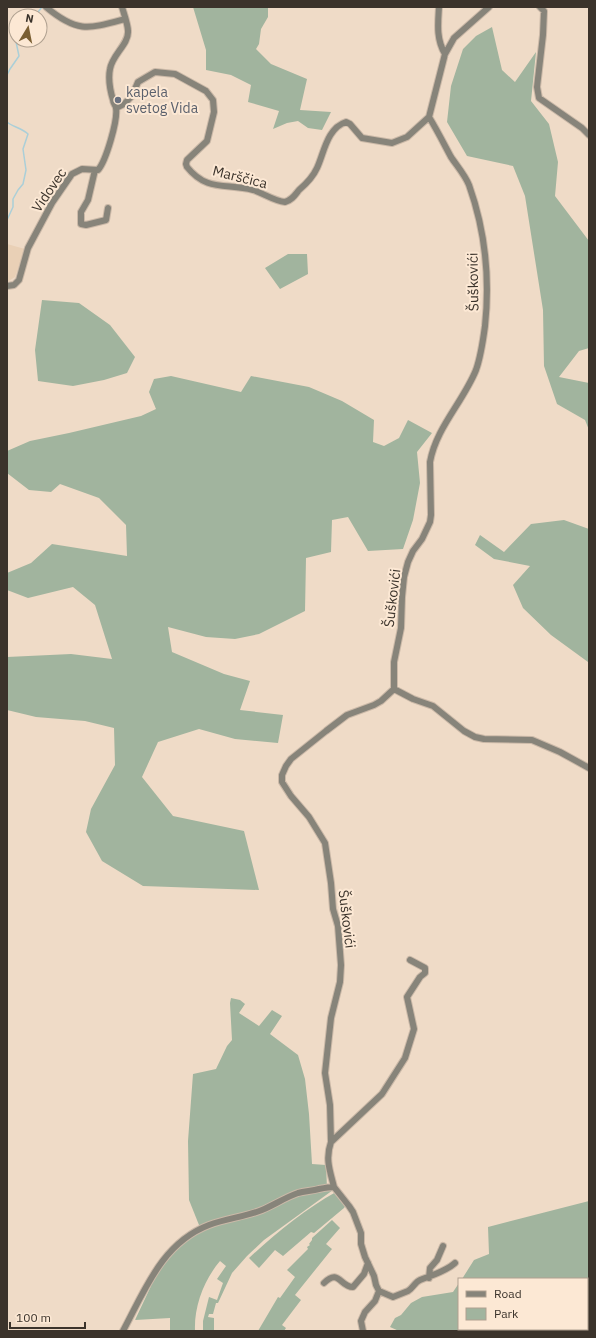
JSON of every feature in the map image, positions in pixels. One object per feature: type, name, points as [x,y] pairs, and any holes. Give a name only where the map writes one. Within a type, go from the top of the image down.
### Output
[{"type":"street","points":[[46,7],[70,23],[82,26],[95,27],[125,19]]},
{"type":"street","points":[[108,208],[106,220],[86,225],[81,224],[81,212],[88,200],[95,170],[98,170],[101,166],[108,150],[112,134],[116,108],[112,99],[110,88],[110,69],[118,52],[126,40],[128,31],[122,7]]},
{"type":"street","points":[[439,7],[438,36],[441,48],[445,54]]},
{"type":"street","points":[[430,117],[445,54],[454,38],[489,7]]},
{"type":"street","points":[[540,7],[544,11],[543,35],[537,87],[539,98],[582,128],[589,135]]},
{"type":"street","name":"Marščica","points":[[116,108],[124,104],[132,96],[138,82],[155,72],[175,74],[206,91],[211,95],[215,107],[207,141],[187,160],[186,164],[189,169],[201,179],[212,185],[251,190],[285,202],[292,199],[314,174],[328,140],[336,129],[344,122],[350,124],[362,138],[392,143],[407,137],[430,117]]},
{"type":"street","name":"Šuškovići","points":[[334,1187],[328,1165],[328,1151],[331,1142],[330,1105],[325,1073],[331,1018],[340,982],[341,965],[338,930],[333,909],[325,843],[309,817],[291,796],[282,782],[282,775],[291,759],[347,715],[374,705],[393,692],[394,662],[401,628],[404,577],[408,562],[430,522],[431,454],[445,424],[460,402],[477,366],[483,342],[486,309],[486,262],[473,200],[468,184],[430,117]]},
{"type":"street","name":"Vidovec","points":[[7,286],[14,285],[19,280],[28,248],[52,203],[72,174],[82,169],[95,170]]},
{"type":"street","points":[[394,689],[433,706],[464,731],[474,737],[484,739],[532,740],[560,752],[589,768]]},
{"type":"street","points":[[331,1142],[382,1094],[405,1058],[414,1029],[407,997],[420,977],[425,973],[425,968],[410,960]]},
{"type":"street","points":[[124,1331],[150,1277],[169,1252],[189,1235],[208,1225],[247,1216],[264,1210],[298,1193],[334,1187],[353,1212],[361,1233],[361,1244],[374,1276],[378,1291],[374,1301],[364,1312],[361,1321],[363,1331]]},
{"type":"street","points":[[429,1278],[430,1268],[437,1260],[443,1246]]},
{"type":"street","points":[[324,1283],[330,1277],[333,1277],[341,1280],[348,1287],[353,1287],[364,1274],[368,1263]]},
{"type":"street","points":[[378,1291],[393,1297],[409,1290],[419,1280],[429,1278],[455,1263]]},
{"type":"shaded area","points":[[7,244],[25,249],[15,277],[7,282]]},
{"type":"green space","points":[[193,7],[268,8],[268,17],[261,29],[259,44],[256,49],[271,64],[307,79],[300,110],[331,112],[322,130],[308,128],[298,121],[287,123],[273,129],[279,111],[248,102],[251,85],[231,75],[206,70],[206,50]]},
{"type":"green space","points":[[492,27],[502,70],[515,82],[536,52],[531,101],[549,124],[558,162],[555,196],[589,241],[589,348],[579,351],[559,377],[589,383],[589,430],[585,420],[557,404],[544,366],[543,310],[525,196],[513,166],[467,156],[447,122],[451,86],[463,49],[476,36]]},
{"type":"green space","points":[[288,254],[307,254],[308,274],[280,289],[265,268]]},
{"type":"green space","points":[[42,300],[79,303],[110,325],[135,357],[127,373],[104,380],[73,386],[38,381],[35,350]]},
{"type":"green space","points":[[171,376],[241,392],[251,376],[309,387],[342,401],[374,420],[373,442],[384,446],[399,438],[408,420],[432,433],[417,452],[420,483],[413,520],[403,549],[368,551],[348,517],[332,520],[331,552],[306,558],[305,611],[259,634],[235,639],[206,637],[168,627],[172,652],[224,674],[250,681],[240,710],[283,715],[278,743],[235,739],[199,729],[158,742],[142,777],[173,816],[244,831],[259,890],[143,886],[102,861],[86,832],[91,809],[115,765],[114,728],[85,721],[36,717],[7,710],[7,657],[71,654],[112,659],[95,605],[73,587],[28,598],[7,590],[7,573],[31,563],[52,544],[127,556],[126,525],[99,498],[60,484],[51,492],[29,490],[7,473],[7,451],[30,441],[141,416],[156,409],[149,392],[154,379]]},
{"type":"green space","points":[[564,520],[589,529],[588,662],[551,635],[523,608],[513,585],[530,566],[494,559],[475,545],[480,535],[504,552],[531,524]]},
{"type":"green space","points":[[231,998],[240,1000],[245,1004],[239,1013],[259,1026],[272,1010],[282,1016],[270,1034],[298,1055],[305,1079],[312,1164],[326,1165],[327,1188],[333,1190],[264,1240],[232,1273],[218,1303],[216,1303],[213,1314],[209,1314],[208,1317],[214,1318],[214,1331],[203,1331],[203,1321],[209,1297],[217,1300],[223,1283],[217,1279],[226,1266],[220,1261],[209,1276],[201,1294],[196,1312],[195,1331],[170,1331],[170,1318],[135,1320],[151,1286],[151,1282],[178,1246],[201,1230],[189,1200],[188,1141],[193,1074],[216,1069],[227,1046],[232,1040]]},
{"type":"green space","points":[[336,1192],[346,1205],[314,1233],[311,1232],[283,1256],[275,1250],[259,1268],[249,1258],[291,1222]]},
{"type":"green space","points":[[589,1201],[589,1331],[399,1331],[390,1327],[395,1318],[401,1315],[411,1303],[422,1297],[453,1292],[458,1284],[458,1330],[588,1330],[588,1278],[463,1278],[474,1260],[489,1254],[488,1227]]},
{"type":"green space","points":[[332,1220],[340,1228],[326,1244],[332,1249],[295,1295],[301,1300],[282,1325],[286,1328],[284,1331],[258,1331],[278,1297],[280,1298],[295,1277],[287,1270],[308,1249],[307,1247],[310,1245],[309,1244],[312,1238]]},
{"type":"waterway","name":"Vidovec","points":[[7,75],[19,56],[17,48]]},
{"type":"waterway","name":"Vidovec","points":[[7,122],[28,134],[23,149],[26,170],[23,184],[13,199],[13,207],[7,220]]},
{"type":"place","name":"kapela svetog Vida","points":[[118,100]]}]
